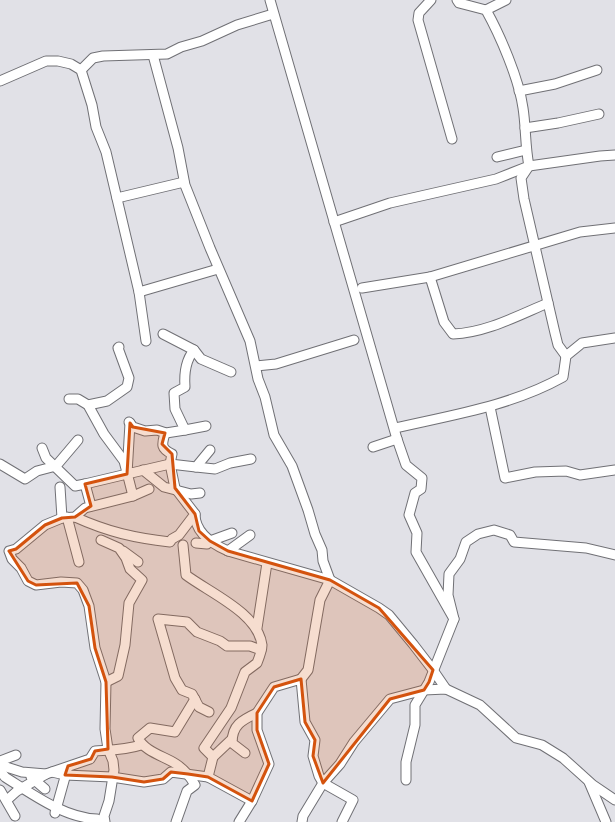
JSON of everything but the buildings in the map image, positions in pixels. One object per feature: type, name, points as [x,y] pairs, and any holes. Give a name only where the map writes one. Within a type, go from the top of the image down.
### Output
[{"type":"street","points":[[270,0],[397,439],[406,465],[422,478],[421,489],[415,494],[409,515],[417,533],[416,552],[454,619]]},
{"type":"street","points":[[431,0],[419,12],[418,20],[452,139]]},
{"type":"street","points":[[455,1],[486,10],[506,0]]},
{"type":"street","points":[[486,10],[497,30],[523,106],[526,150],[529,166],[521,178],[558,345],[566,356]]},
{"type":"street","points":[[81,70],[93,58],[103,56],[167,54],[181,47],[202,41],[237,25],[273,14]]},
{"type":"street","points":[[153,55],[178,148],[184,182],[218,269],[235,309],[244,325],[274,435],[292,466],[315,534],[322,550],[323,561],[330,580],[320,600],[308,670],[301,679],[274,687],[257,713],[241,721],[232,733],[232,743],[245,753]]},
{"type":"street","points":[[0,81],[46,61],[58,61],[71,64],[81,70],[92,104],[96,127],[106,152],[139,292],[146,341]]},
{"type":"street","points":[[519,91],[555,84],[597,70]]},
{"type":"street","points":[[525,128],[558,123],[599,114]]},
{"type":"street","points":[[497,157],[526,150]]},
{"type":"street","points":[[334,222],[390,203],[496,180],[529,166],[615,155]]},
{"type":"street","points":[[117,198],[184,182]]},
{"type":"street","points":[[362,288],[430,276],[580,232],[615,228]]},
{"type":"street","points":[[139,292],[218,269]]},
{"type":"street","points":[[430,276],[444,322],[453,334],[464,333],[498,323],[548,303]]},
{"type":"street","points":[[163,334],[194,350],[201,359],[231,372]]},
{"type":"street","points":[[395,428],[490,407],[546,386],[563,377],[566,356],[582,343],[615,338]]},
{"type":"street","points":[[256,366],[276,364],[354,340]]},
{"type":"street","points":[[88,405],[107,402],[127,387],[129,378],[118,348],[119,347]]},
{"type":"street","points":[[185,430],[175,409],[174,393],[185,387],[184,377],[188,358],[194,350]]},
{"type":"street","points":[[69,399],[78,399],[88,405],[112,447],[124,462],[133,496]]},
{"type":"street","points":[[490,407],[506,478],[535,472],[566,471],[580,475],[615,470]]},
{"type":"street","points":[[127,474],[129,423],[133,428],[145,431],[157,430],[165,433],[206,426]]},
{"type":"street","points":[[165,433],[162,444],[164,450],[172,454],[170,464],[175,488],[194,514],[194,522],[199,531],[214,546],[267,563],[330,580],[385,612],[433,670],[446,689]]},
{"type":"street","points":[[373,447],[397,439]]},
{"type":"street","points":[[0,464],[25,479],[37,471],[56,466],[78,440]]},
{"type":"street","points":[[42,448],[46,458],[75,486],[170,464],[215,469],[230,463],[251,459]]},
{"type":"street","points":[[196,467],[210,450]]},
{"type":"street","points":[[143,470],[164,487],[175,488],[191,494],[200,492]]},
{"type":"street","points":[[85,484],[91,506]]},
{"type":"street","points":[[60,487],[79,562]]},
{"type":"street","points":[[105,822],[104,816],[110,801],[114,770],[113,761],[108,749],[105,729],[106,682],[95,648],[89,606],[84,590],[77,583],[61,582],[36,585],[28,581],[21,568],[12,559],[10,551],[16,549],[45,525],[68,517],[85,508],[133,496],[149,489]]},
{"type":"street","points":[[68,517],[129,537],[170,542],[179,535],[194,514]]},
{"type":"street","points":[[406,780],[406,762],[416,725],[415,705],[424,690],[454,619],[448,595],[449,574],[460,558],[466,542],[478,534],[494,530],[510,535],[514,542],[586,548],[615,555]]},
{"type":"street","points":[[196,543],[208,544],[210,541],[232,533]]},
{"type":"street","points":[[228,551],[250,535]]},
{"type":"street","points":[[102,540],[119,548],[138,562]]},
{"type":"street","points":[[184,545],[186,575],[247,617],[257,628]]},
{"type":"street","points":[[106,682],[118,676],[125,645],[129,603],[142,580],[130,569],[126,558],[119,548]]},
{"type":"street","points":[[213,757],[204,748],[231,708],[245,672],[257,663],[261,650],[262,646],[257,628],[267,563]]},
{"type":"street","points":[[209,712],[199,707],[192,694],[182,690],[175,678],[158,619],[187,622],[197,632],[220,641],[227,646],[250,646],[261,650]]},
{"type":"street","points":[[301,679],[305,722],[315,740],[313,756],[319,776],[323,783],[353,800],[342,822]]},
{"type":"street","points":[[302,822],[303,816],[323,783],[340,764],[354,742],[390,699],[424,690],[446,689],[480,705],[516,738],[542,745],[562,758],[615,800]]},
{"type":"street","points":[[176,822],[187,791],[195,785],[188,774],[175,763],[141,745],[138,738],[150,728],[175,732],[195,699]]},
{"type":"street","points":[[239,822],[252,801],[269,764],[257,730],[257,713]]},
{"type":"street","points":[[208,777],[213,757],[232,739]]},
{"type":"street","points":[[56,810],[67,771],[90,759],[95,751],[108,749],[128,749],[141,745]]},
{"type":"street","points":[[0,761],[16,755]]},
{"type":"street","points":[[0,765],[27,773],[67,771],[144,782],[163,779],[171,772],[188,774],[208,777],[252,801]]},
{"type":"street","points":[[0,771],[5,777],[56,810],[87,819],[97,819],[98,822]]},
{"type":"street","points":[[27,773],[34,781],[45,789]]},
{"type":"street","points":[[7,800],[23,788],[49,773]]},
{"type":"street","points":[[588,780],[606,822]]},
{"type":"street","points":[[0,790],[15,816]]},
{"type":"highlighted area","points":[[130,423],[133,427],[165,433],[162,444],[172,454],[175,488],[195,514],[199,531],[210,541],[228,551],[330,580],[379,608],[433,670],[429,682],[424,690],[390,699],[323,783],[313,756],[315,740],[305,722],[301,679],[274,687],[257,713],[257,730],[269,764],[252,801],[208,777],[188,774],[171,772],[163,779],[144,782],[112,777],[65,775],[68,766],[91,759],[95,751],[108,749],[106,682],[95,648],[89,606],[77,583],[36,585],[28,581],[9,551],[16,549],[45,525],[62,518],[75,517],[91,506],[85,484],[127,474]]}]
